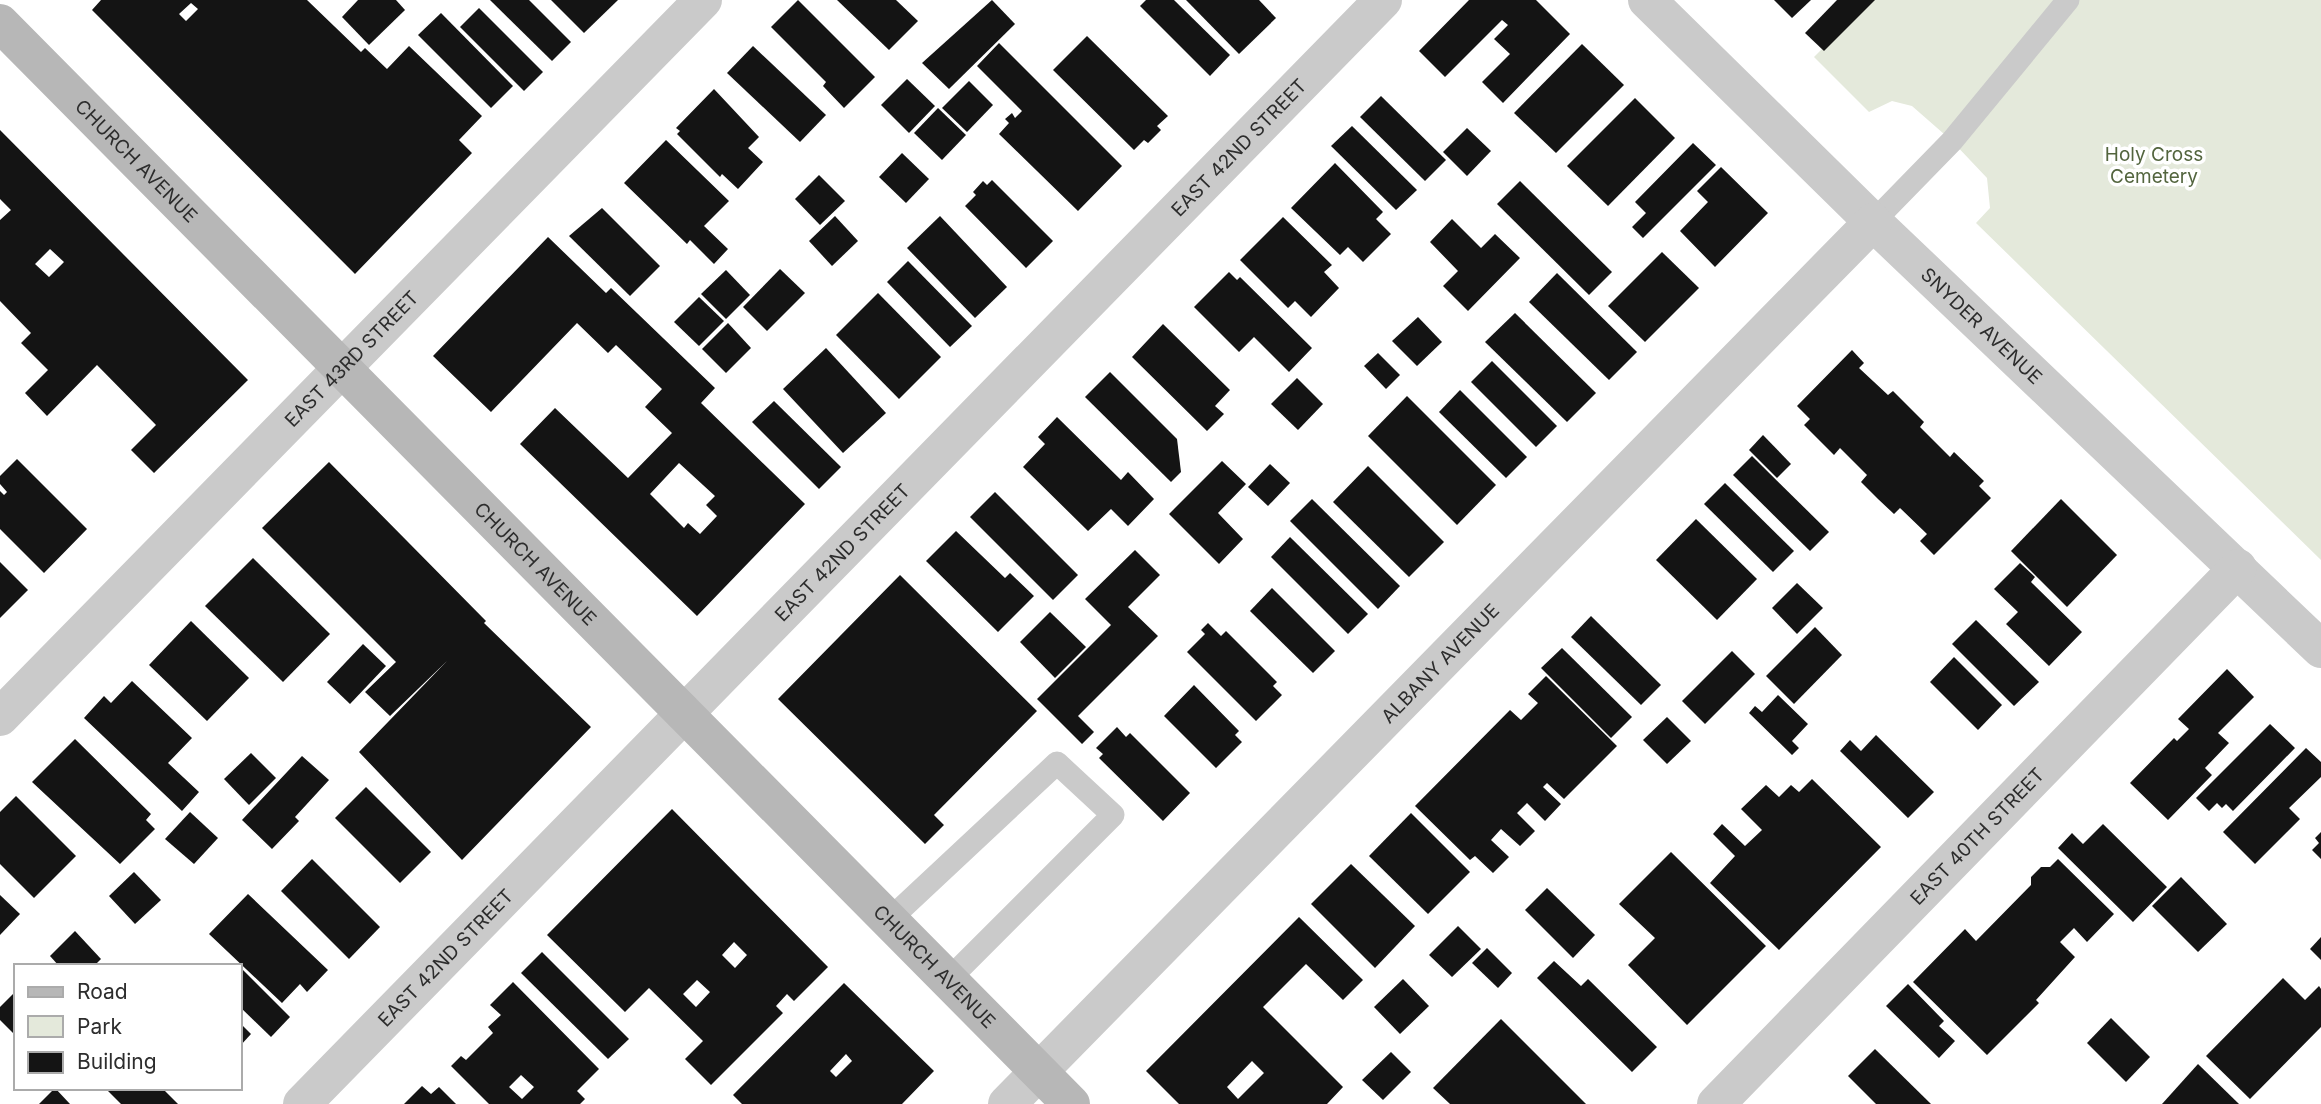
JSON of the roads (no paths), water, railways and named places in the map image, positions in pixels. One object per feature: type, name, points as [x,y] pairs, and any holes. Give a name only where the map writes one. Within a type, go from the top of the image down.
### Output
[{"type":"main road","name":"CHURCH AVENUE","points":[[0,23],[1071,1104]]},
{"type":"street","name":"EAST 43RD STREET","points":[[0,717],[703,0]]},
{"type":"street","name":"EAST 42ND STREET","points":[[302,1104],[1383,0]]},
{"type":"street","name":"SNYDER AVENUE","points":[[1647,0],[1873,222],[2321,649]]},
{"type":"street","name":"ALBANY AVENUE","points":[[1007,1104],[1873,222]]},
{"type":"street","name":"EAST 40TH STREET","points":[[1716,1104],[2238,568]]},
{"type":"lane","points":[[1873,222],[1952,141],[2068,0]]},
{"type":"lane","points":[[888,921],[1057,763],[1113,815],[947,980]]},
{"type":"park label","name":"Holy Cross Cemetery","points":[[2154,165]]}]
